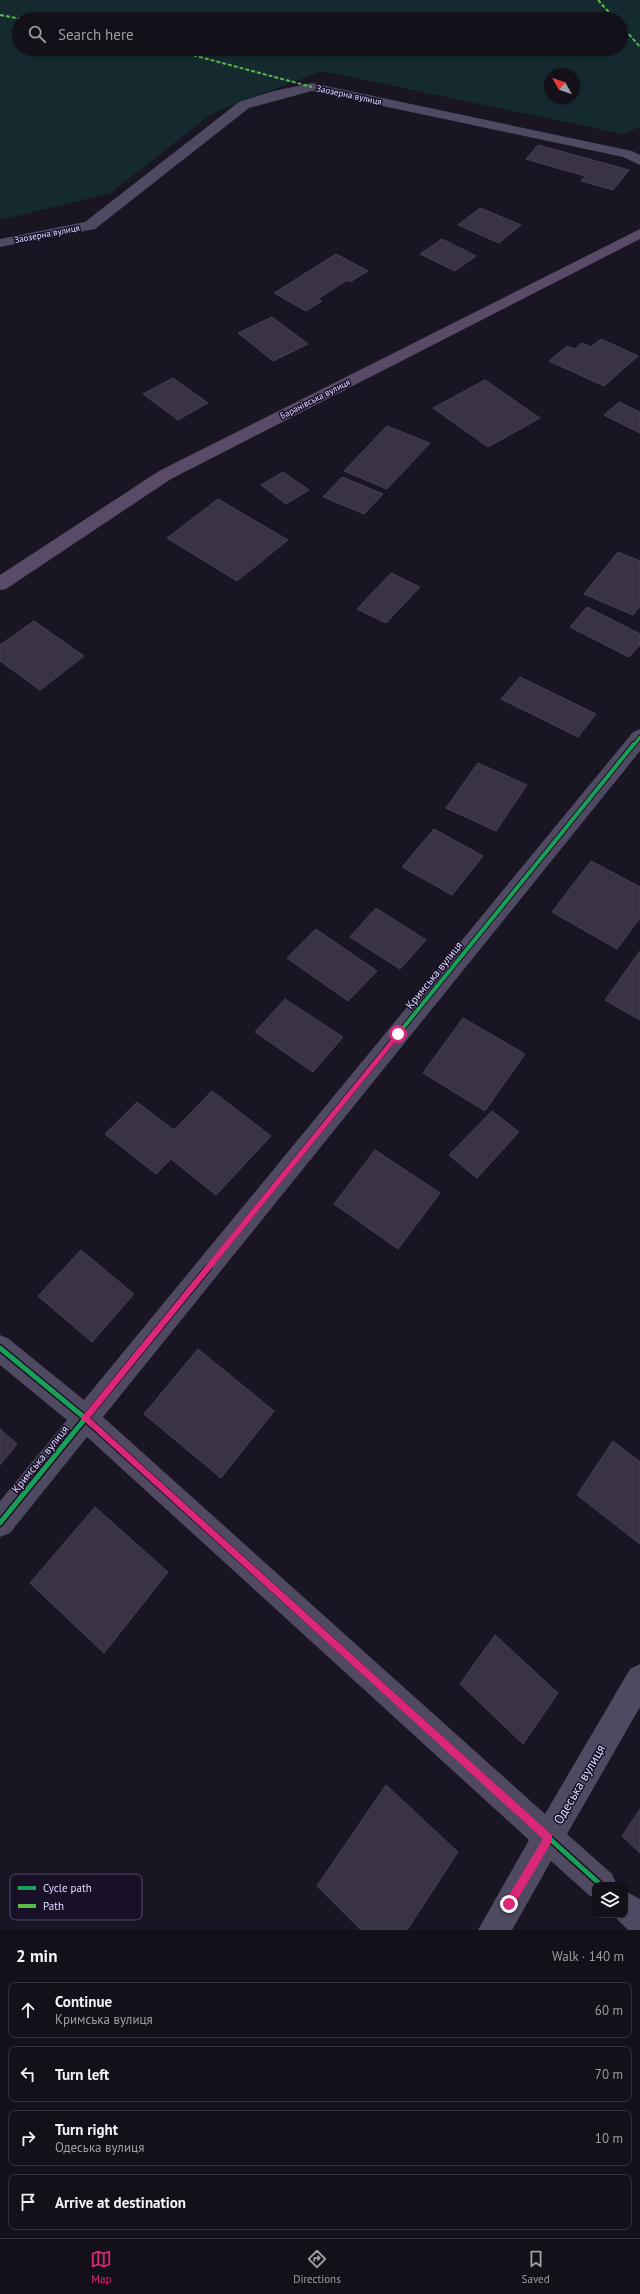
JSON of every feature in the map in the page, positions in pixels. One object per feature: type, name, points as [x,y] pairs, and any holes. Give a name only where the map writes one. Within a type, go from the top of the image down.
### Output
[{"type":"main road","name":"Баранівська вулиця","points":[[0,584],[165,475],[640,233]]},
{"type":"street","name":"Заозерна вулиця","points":[[0,243],[90,226],[244,105],[279,94],[312,87],[627,154],[640,161]]},
{"type":"street","name":"Кримська вулиця","points":[[0,1523],[640,737]]},
{"type":"street","points":[[0,1348],[85,1418],[598,1882]]},
{"type":"street","name":"Одеська вулиця","points":[[494,1930],[640,1679]]},
{"type":"street","points":[[628,1910],[640,1920]]},
{"type":"green space","points":[[0,0],[640,0],[640,127],[623,134],[322,71],[211,114],[111,193],[0,220]]},
{"type":"building","points":[[538,145],[629,170],[613,190],[581,181],[585,176],[526,159]]},
{"type":"building","points":[[480,208],[521,225],[499,243],[458,225]]},
{"type":"building","points":[[442,239],[476,256],[455,271],[420,254]]},
{"type":"building","points":[[336,254],[368,271],[350,282],[347,280],[318,299],[322,301],[306,311],[274,293]]},
{"type":"building","points":[[272,317],[308,344],[273,361],[238,333]]},
{"type":"building","points":[[601,339],[638,356],[604,386],[549,361],[567,346],[575,349],[582,343],[591,347]]},
{"type":"building","points":[[173,378],[208,403],[178,420],[143,394]]},
{"type":"building","points":[[485,380],[540,418],[488,447],[433,408]]},
{"type":"building","points":[[619,402],[640,412],[640,433],[604,415]]},
{"type":"building","points":[[387,426],[430,443],[387,489],[344,471]]},
{"type":"building","points":[[283,472],[309,490],[286,504],[261,485]]},
{"type":"building","points":[[342,477],[383,494],[364,514],[323,497]]},
{"type":"building","points":[[218,499],[288,540],[237,581],[167,538]]},
{"type":"building","points":[[618,552],[640,561],[640,606],[633,615],[584,594]]},
{"type":"building","points":[[391,573],[420,587],[386,623],[357,609]]},
{"type":"building","points":[[587,607],[640,634],[640,645],[629,657],[570,627]]},
{"type":"building","points":[[34,621],[84,656],[40,690],[0,661],[0,645]]},
{"type":"building","points":[[520,677],[596,714],[578,737],[501,699]]},
{"type":"building","points":[[478,763],[527,785],[496,831],[446,808]]},
{"type":"building","points":[[434,829],[483,856],[452,895],[402,867]]},
{"type":"building","points":[[591,861],[640,887],[640,918],[617,949],[552,912]]},
{"type":"building","points":[[376,908],[426,940],[400,969],[350,937]]},
{"type":"building","points":[[316,929],[377,971],[348,1001],[287,958]]},
{"type":"building","points":[[640,951],[640,1020],[605,1000]]},
{"type":"building","points":[[285,999],[343,1037],[313,1072],[255,1032]]},
{"type":"building","points":[[463,1018],[525,1054],[485,1111],[423,1073]]},
{"type":"building","points":[[212,1091],[271,1136],[216,1195],[171,1159],[156,1174],[105,1134],[137,1102],[174,1130]]},
{"type":"building","points":[[492,1111],[519,1132],[477,1178],[449,1155]]},
{"type":"building","points":[[375,1150],[440,1193],[398,1249],[334,1204]]},
{"type":"building","points":[[81,1250],[134,1294],[92,1342],[38,1296]]},
{"type":"building","points":[[198,1349],[274,1411],[221,1478],[144,1414]]},
{"type":"building","points":[[0,1429],[17,1444],[0,1465]]},
{"type":"building","points":[[613,1441],[640,1462],[640,1544],[577,1495]]},
{"type":"building","points":[[95,1507],[168,1572],[104,1653],[30,1583]]},
{"type":"building","points":[[495,1635],[558,1693],[523,1744],[460,1684]]},
{"type":"building","points":[[386,1785],[458,1852],[407,1930],[361,1930],[317,1886]]},
{"type":"building","points":[[640,1809],[640,1853],[622,1836]]},
{"type":"marked path","points":[[598,0],[609,12]]},
{"type":"marked path","points":[[0,15],[12,17]]},
{"type":"marked path","points":[[628,33],[640,47]]},
{"type":"marked path","points":[[196,56],[312,87]]},
{"type":"cycle path","points":[[0,1523],[640,737]]},
{"type":"cycle path","points":[[0,1348],[85,1418],[598,1882]]},
{"type":"route","points":[[398,1034],[85,1418],[548,1838],[509,1904]]}]
